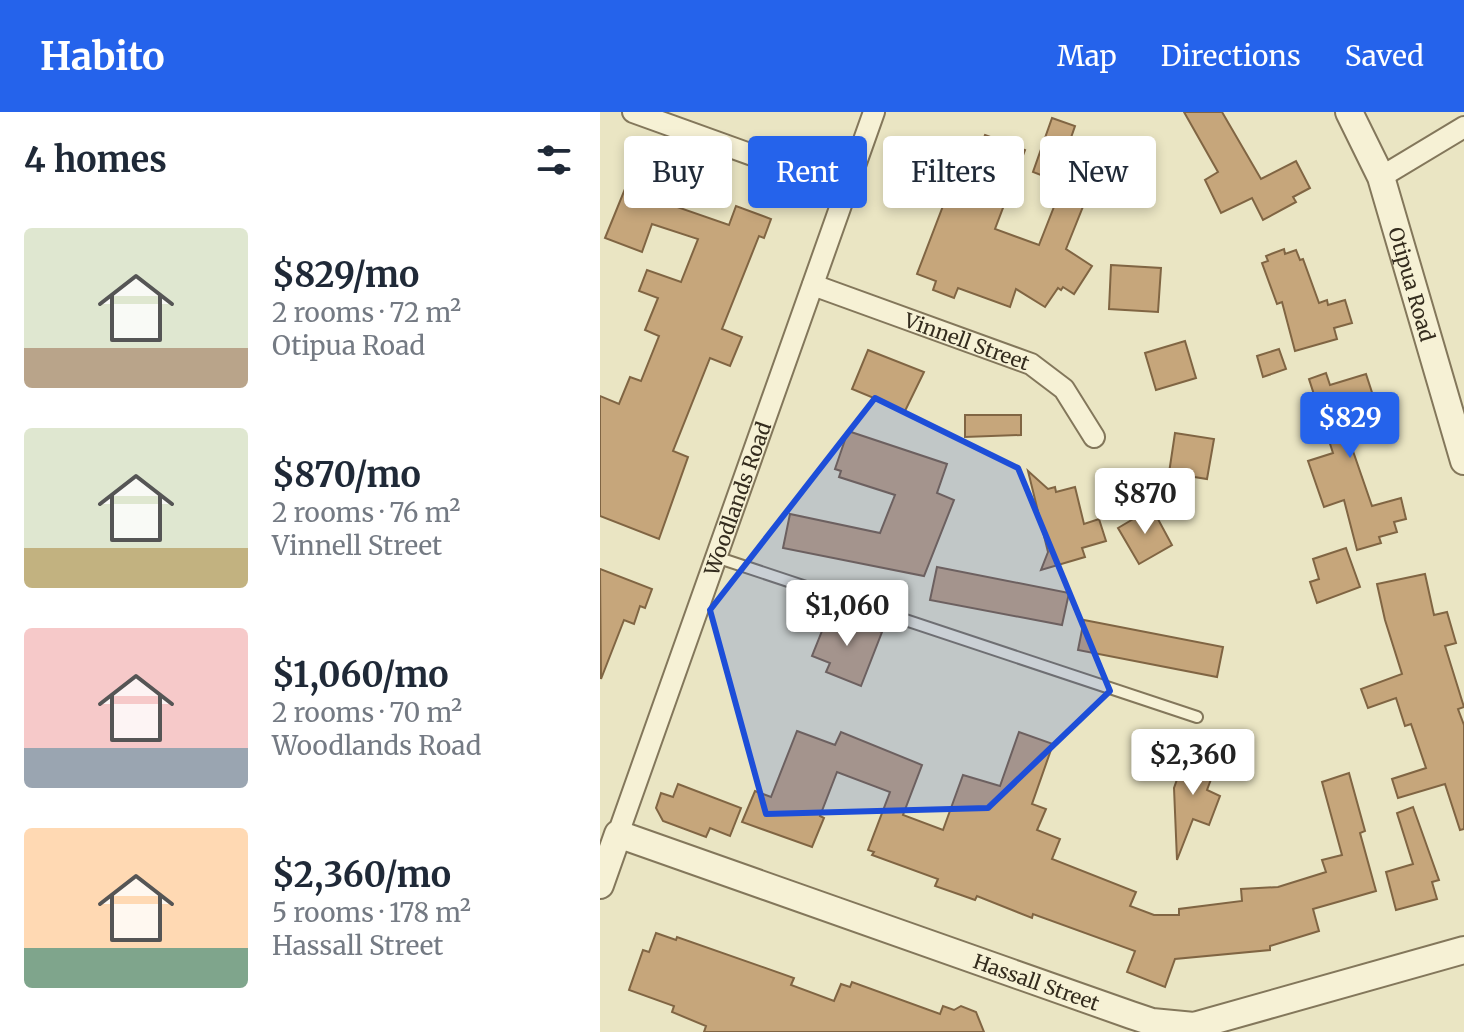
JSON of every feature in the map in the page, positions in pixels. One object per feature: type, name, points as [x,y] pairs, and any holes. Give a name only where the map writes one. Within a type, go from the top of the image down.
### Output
[{"type":"street","points":[[633,112],[748,153]]},
{"type":"street","name":"Woodlands Road","points":[[866,136],[874,112]]},
{"type":"street","name":"Otipua Road","points":[[1349,112],[1381,177],[1464,461]]},
{"type":"street","points":[[1381,177],[1464,127]]},
{"type":"street","name":"Woodlands Road","points":[[603,870],[840,208]]},
{"type":"street","name":"Vinnell Street","points":[[813,285],[1031,364],[1064,389],[1094,437]]},
{"type":"street","name":"Hassall Street","points":[[618,834],[1131,1015],[1195,1029],[1464,950]]},
{"type":"lane","points":[[716,557],[1197,717]]},
{"type":"highlighted area","points":[[875,398],[1018,468],[1110,691],[988,808],[766,814],[710,610]]},
{"type":"building","points":[[1184,112],[1222,112],[1261,179],[1296,161],[1310,188],[1293,197],[1296,202],[1263,220],[1252,198],[1221,213],[1205,180],[1218,172]]},
{"type":"building","points":[[1052,118],[1075,126],[1072,136],[1046,136]]},
{"type":"building","points":[[1040,152],[1040,175],[1033,172]]},
{"type":"building","points":[[624,191],[624,208],[680,208],[729,225],[736,206],[771,219],[764,238],[759,236],[722,329],[742,337],[730,366],[710,358],[673,451],[688,457],[659,539],[600,516],[600,396],[619,404],[630,377],[641,381],[659,336],[645,330],[658,298],[639,291],[647,270],[681,282],[698,239],[652,224],[642,252],[605,238]]},
{"type":"building","points":[[942,208],[1003,208],[995,229],[1039,245],[1054,208],[1082,208],[1066,249],[1092,266],[1074,294],[1063,287],[1061,290],[1058,288],[1045,307],[1016,289],[1010,307],[958,288],[954,298],[933,290],[936,281],[917,274]]},
{"type":"building","points":[[1284,249],[1285,254],[1296,250],[1300,260],[1303,259],[1319,303],[1327,300],[1328,305],[1345,300],[1352,323],[1334,328],[1337,339],[1295,351],[1282,302],[1277,304],[1262,263],[1268,261],[1266,256]]},
{"type":"building","points":[[1111,265],[1161,268],[1158,312],[1109,309]]},
{"type":"building","points":[[1185,341],[1196,378],[1156,390],[1145,353]]},
{"type":"building","points":[[1279,349],[1286,369],[1263,377],[1257,356]]},
{"type":"building","points":[[868,350],[924,372],[905,411],[852,389]]},
{"type":"building","points":[[1326,373],[1330,385],[1366,374],[1380,417],[1344,425],[1372,506],[1401,498],[1406,519],[1394,522],[1397,532],[1379,537],[1381,543],[1357,550],[1344,500],[1324,507],[1308,461],[1333,453],[1309,379]]},
{"type":"building","points":[[965,415],[1021,415],[1021,435],[965,437]]},
{"type":"building","points":[[848,431],[947,464],[937,493],[954,500],[924,576],[783,548],[790,514],[880,533],[895,495],[839,477],[841,471],[835,469]]},
{"type":"building","points":[[1175,433],[1214,439],[1207,479],[1169,473]]},
{"type":"building","points":[[1028,471],[1048,489],[1055,487],[1056,492],[1075,487],[1084,524],[1099,519],[1106,541],[1082,548],[1085,557],[1041,570],[1048,552]]},
{"type":"building","points":[[1152,508],[1172,545],[1139,564],[1118,528]]},
{"type":"building","points":[[1346,548],[1360,587],[1317,603],[1310,582],[1319,579],[1313,559]]},
{"type":"building","points":[[937,567],[1069,593],[1062,625],[930,600]]},
{"type":"building","points":[[600,569],[652,589],[645,608],[640,606],[634,624],[624,620],[601,679]]},
{"type":"building","points":[[1425,574],[1434,615],[1447,612],[1456,643],[1445,646],[1464,707],[1458,709],[1464,725],[1464,829],[1460,830],[1445,784],[1398,798],[1392,779],[1426,768],[1411,724],[1405,726],[1396,698],[1368,708],[1361,689],[1402,674],[1377,584]]},
{"type":"building","points":[[830,611],[882,632],[861,686],[826,672],[830,663],[812,656]]},
{"type":"building","points":[[1084,620],[1223,647],[1217,677],[1078,650]]},
{"type":"building","points":[[797,731],[835,745],[841,732],[922,765],[903,815],[943,830],[963,775],[1000,786],[1019,732],[1053,744],[1032,804],[1046,809],[1037,830],[1060,839],[1052,859],[1136,892],[1130,906],[1154,915],[1179,915],[1179,909],[1242,901],[1241,889],[1278,887],[1326,872],[1322,860],[1342,855],[1322,782],[1349,773],[1365,831],[1360,833],[1376,891],[1313,909],[1319,931],[1270,946],[1270,950],[1175,959],[1165,987],[1127,972],[1135,951],[1033,914],[1032,918],[977,896],[975,900],[935,886],[938,879],[872,855],[874,852],[868,850],[890,792],[837,772],[812,847],[742,822],[755,791],[771,797]]},
{"type":"building","points":[[1186,754],[1216,766],[1207,790],[1220,796],[1209,825],[1193,819],[1177,860],[1174,788]]},
{"type":"building","points":[[678,784],[741,808],[730,836],[710,828],[706,837],[663,821],[656,808],[661,793],[673,797]]},
{"type":"building","points":[[1413,807],[1439,880],[1432,882],[1437,899],[1396,910],[1386,872],[1413,864],[1397,813]]},
{"type":"building","points":[[656,933],[676,940],[677,937],[794,978],[791,985],[834,1001],[841,984],[850,987],[852,982],[940,1014],[943,1006],[954,1010],[961,1006],[976,1012],[984,1032],[704,1032],[706,1026],[672,1012],[674,1006],[629,990],[643,950],[649,952]]}]
